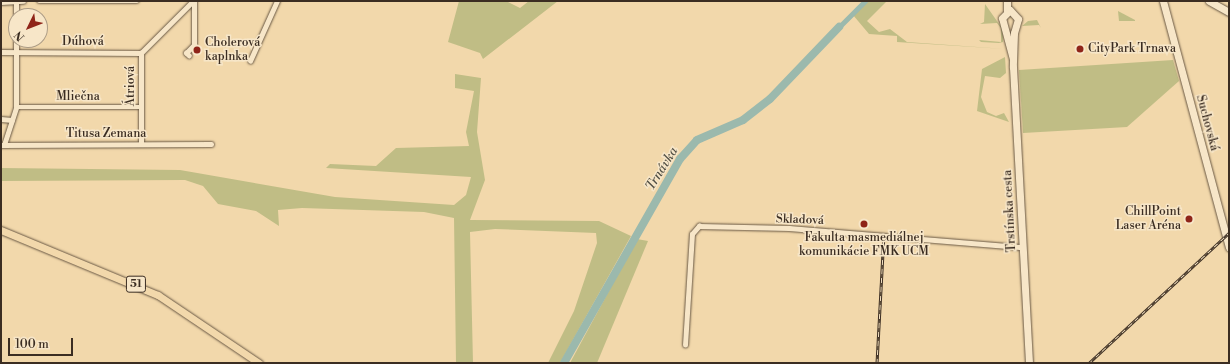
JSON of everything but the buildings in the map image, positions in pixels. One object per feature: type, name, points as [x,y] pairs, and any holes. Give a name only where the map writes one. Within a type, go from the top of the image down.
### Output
[{"type":"main road","name":"Trstínska cesta","points":[[1007,1],[1009,10],[1018,16],[1015,25],[1013,59],[1029,363]]},
{"type":"main road","name":"Trstínska cesta","points":[[1011,1],[1009,10],[1002,18],[1006,26],[1013,59]]},
{"type":"main road","points":[[1209,1],[1229,12]]},
{"type":"main road","name":"Suchovská","points":[[1164,2],[1229,246]]},
{"type":"main road","points":[[1006,26],[1015,25]]},
{"type":"main road","name":"51","points":[[1,230],[151,292],[219,333],[259,363]]},
{"type":"street","points":[[1,2],[23,1]]},
{"type":"street","points":[[38,1],[136,1]]},
{"type":"street","name":"Átriová","points":[[141,144],[141,53],[193,1]]},
{"type":"street","name":"Átriová","points":[[189,56],[186,53],[194,45],[193,1]]},
{"type":"street","points":[[250,61],[278,1]]},
{"type":"street","points":[[2,145],[16,107],[16,48]]},
{"type":"street","name":"Dúhová","points":[[1,52],[141,53]]},
{"type":"street","name":"Mliečna","points":[[16,107],[141,107]]},
{"type":"street","points":[[1,119],[12,120]]},
{"type":"street","name":"Titusa Zemana","points":[[2,145],[211,144]]},
{"type":"street","name":"Skladová","points":[[685,345],[692,234],[699,226],[797,228],[1022,247]]},
{"type":"shaded area","points":[[459,1],[506,1],[520,8],[529,1],[558,1],[483,59],[480,53],[448,42]]},
{"type":"shaded area","points":[[867,1],[887,1],[867,21],[879,32],[890,29],[907,42],[1005,49],[897,42],[897,36],[869,34],[853,15]]},
{"type":"shaded area","points":[[985,4],[1004,31],[1003,42],[999,43],[981,42],[979,40],[1001,42],[1001,28],[997,23],[980,24],[984,22]]},
{"type":"shaded area","points":[[1118,11],[1135,20],[1135,21],[1119,21]]},
{"type":"shaded area","points":[[1037,20],[1041,28],[1039,25],[1022,26],[1028,21]]},
{"type":"shaded area","points":[[1005,57],[1006,73],[1000,78],[985,76],[981,97],[987,112],[996,116],[1004,113],[1009,122],[977,111],[982,69]]},
{"type":"shaded area","points":[[1173,60],[1179,81],[1127,127],[1023,133],[1019,70]]},
{"type":"shaded area","points":[[455,74],[481,78],[477,132],[485,180],[470,220],[599,221],[631,236],[560,363],[548,363],[574,311],[597,243],[596,233],[495,229],[470,232],[473,363],[456,363],[454,218],[424,212],[302,208],[278,210],[279,226],[256,211],[218,204],[203,186],[185,180],[1,181],[1,168],[180,170],[335,197],[454,205],[466,195],[471,177],[326,168],[330,164],[376,166],[396,148],[469,146],[466,132],[474,91],[455,88]]},
{"type":"shaded area","points":[[637,239],[648,241],[597,363],[570,363]]},
{"type":"waterway","name":"Trnávka","points":[[839,27],[865,1]]},
{"type":"waterway","name":"Trnávka","points":[[564,363],[680,159],[697,140],[743,120],[770,99],[839,27]]},
{"type":"railway","points":[[1089,363],[1229,233]]},
{"type":"railway","points":[[877,363],[884,235]]},
{"type":"place","name":"CityPark Trnava","points":[[1080,49]]},
{"type":"place","name":"Cholerová kaplnka","points":[[197,50]]},
{"type":"place","name":"ChillPoint Laser Aréna","points":[[1189,219]]},
{"type":"place","name":"Fakulta masmediálnej komunikácie FMK UCM","points":[[864,224]]}]
